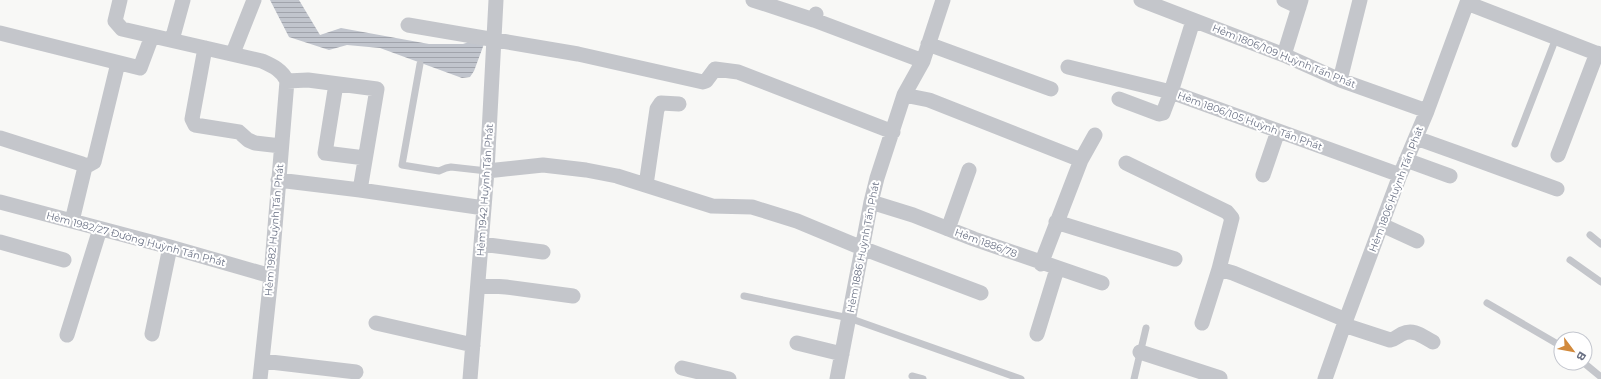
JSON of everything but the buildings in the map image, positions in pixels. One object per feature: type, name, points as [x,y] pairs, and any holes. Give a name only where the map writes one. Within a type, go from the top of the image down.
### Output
[{"type":"street","points":[[120,0],[115,21],[122,29],[262,61],[274,66],[284,74],[287,81],[308,80],[377,89],[360,190]]},
{"type":"street","points":[[172,40],[183,0]]},
{"type":"street","points":[[233,54],[254,0]]},
{"type":"street","name":"Hẻm 1942 Huỳnh Tấn Phát","points":[[470,379],[487,171],[496,0]]},
{"type":"street","points":[[753,0],[815,17],[923,61]]},
{"type":"street","name":"Hẻm 1886 Huỳnh Tấn Phát","points":[[837,379],[871,202],[877,178],[904,95],[923,61],[943,0]]},
{"type":"street","name":"Hẻm 1806/109 Huỳnh Tấn Phát","points":[[1141,0],[1284,55],[1340,80],[1427,110]]},
{"type":"street","points":[[1284,0],[1300,4],[1284,55]]},
{"type":"street","points":[[1340,80],[1360,0]]},
{"type":"street","points":[[1467,1],[1599,54],[1558,155]]},
{"type":"street","name":"Hẻm 1806 Huỳnh Tấn Phát","points":[[1325,379],[1400,175],[1427,110],[1467,1]]},
{"type":"street","name":"Hẻm 1806/105 Huỳnh Tấn Phát","points":[[1193,21],[1171,92],[1400,175]]},
{"type":"street","points":[[408,25],[578,54],[703,82],[706,81],[715,69],[718,68],[738,72],[892,132]]},
{"type":"street","points":[[0,34],[140,68],[152,36]]},
{"type":"street","points":[[928,44],[1051,89]]},
{"type":"street","points":[[205,48],[192,119],[194,124],[239,132],[254,143],[281,146]]},
{"type":"street","points":[[72,221],[85,167],[94,162],[118,63]]},
{"type":"street","points":[[1068,67],[1171,92],[1163,113],[1159,114],[1119,99]]},
{"type":"street","name":"Hẻm 1982 Huỳnh Tấn Phát","points":[[260,379],[271,276],[287,81]]},
{"type":"street","points":[[336,84],[325,153],[365,158]]},
{"type":"street","points":[[904,95],[929,100],[1081,160]]},
{"type":"street","points":[[646,184],[657,108],[661,103],[679,104]]},
{"type":"street","points":[[1263,176],[1278,131]]},
{"type":"street","points":[[1041,264],[1081,160],[1095,135]]},
{"type":"street","points":[[0,138],[80,162],[85,167]]},
{"type":"street","points":[[1416,138],[1557,189]]},
{"type":"street","points":[[1406,160],[1450,176]]},
{"type":"street","points":[[1126,163],[1231,215],[1232,221],[1202,323]]},
{"type":"street","points":[[487,171],[543,165],[586,170],[617,176],[646,184],[712,206],[752,207],[797,221],[862,248],[981,293]]},
{"type":"street","points":[[948,229],[970,170]]},
{"type":"street","points":[[278,180],[484,208]]},
{"type":"street","name":"Hẻm 1982/27 Đường Huỳnh Tấn Phát","points":[[0,202],[170,246],[271,276]]},
{"type":"street","name":"Hẻm 1886/78","points":[[871,202],[913,215],[1041,264],[1102,283]]},
{"type":"street","points":[[1056,222],[1175,259]]},
{"type":"street","points":[[1382,225],[1417,241]]},
{"type":"street","points":[[67,336],[100,229]]},
{"type":"street","points":[[0,242],[64,260]]},
{"type":"street","points":[[481,244],[542,252]]},
{"type":"street","points":[[152,334],[170,246]]},
{"type":"street","points":[[1037,334],[1057,269]]},
{"type":"street","points":[[1219,269],[1240,276],[1345,323],[1390,340],[1395,340],[1408,332],[1413,331],[1433,342]]},
{"type":"street","points":[[478,285],[506,286],[573,296]]},
{"type":"street","points":[[376,323],[473,345]]},
{"type":"street","points":[[797,343],[842,354]]},
{"type":"street","points":[[1140,352],[1220,378]]},
{"type":"street","points":[[262,361],[356,372]]},
{"type":"street","points":[[682,368],[729,379]]},
{"type":"lane","points":[[1515,144],[1556,38]]},
{"type":"lane","points":[[420,64],[402,165],[439,171],[451,167],[487,171]]},
{"type":"lane","points":[[1590,235],[1601,244]]},
{"type":"lane","points":[[1570,260],[1601,282]]},
{"type":"lane","points":[[744,296],[849,318],[1021,379]]},
{"type":"lane","points":[[1487,303],[1553,341]]},
{"type":"lane","points":[[1134,379],[1146,328]]},
{"type":"lane","points":[[1593,370],[1601,377]]},
{"type":"lane","points":[[912,376],[923,379]]},
{"type":"shaded area","points":[[270,0],[299,0],[320,35],[341,28],[429,44],[463,44],[475,40],[484,44],[474,71],[470,77],[462,78],[380,48],[347,45],[329,50],[289,37]]}]
